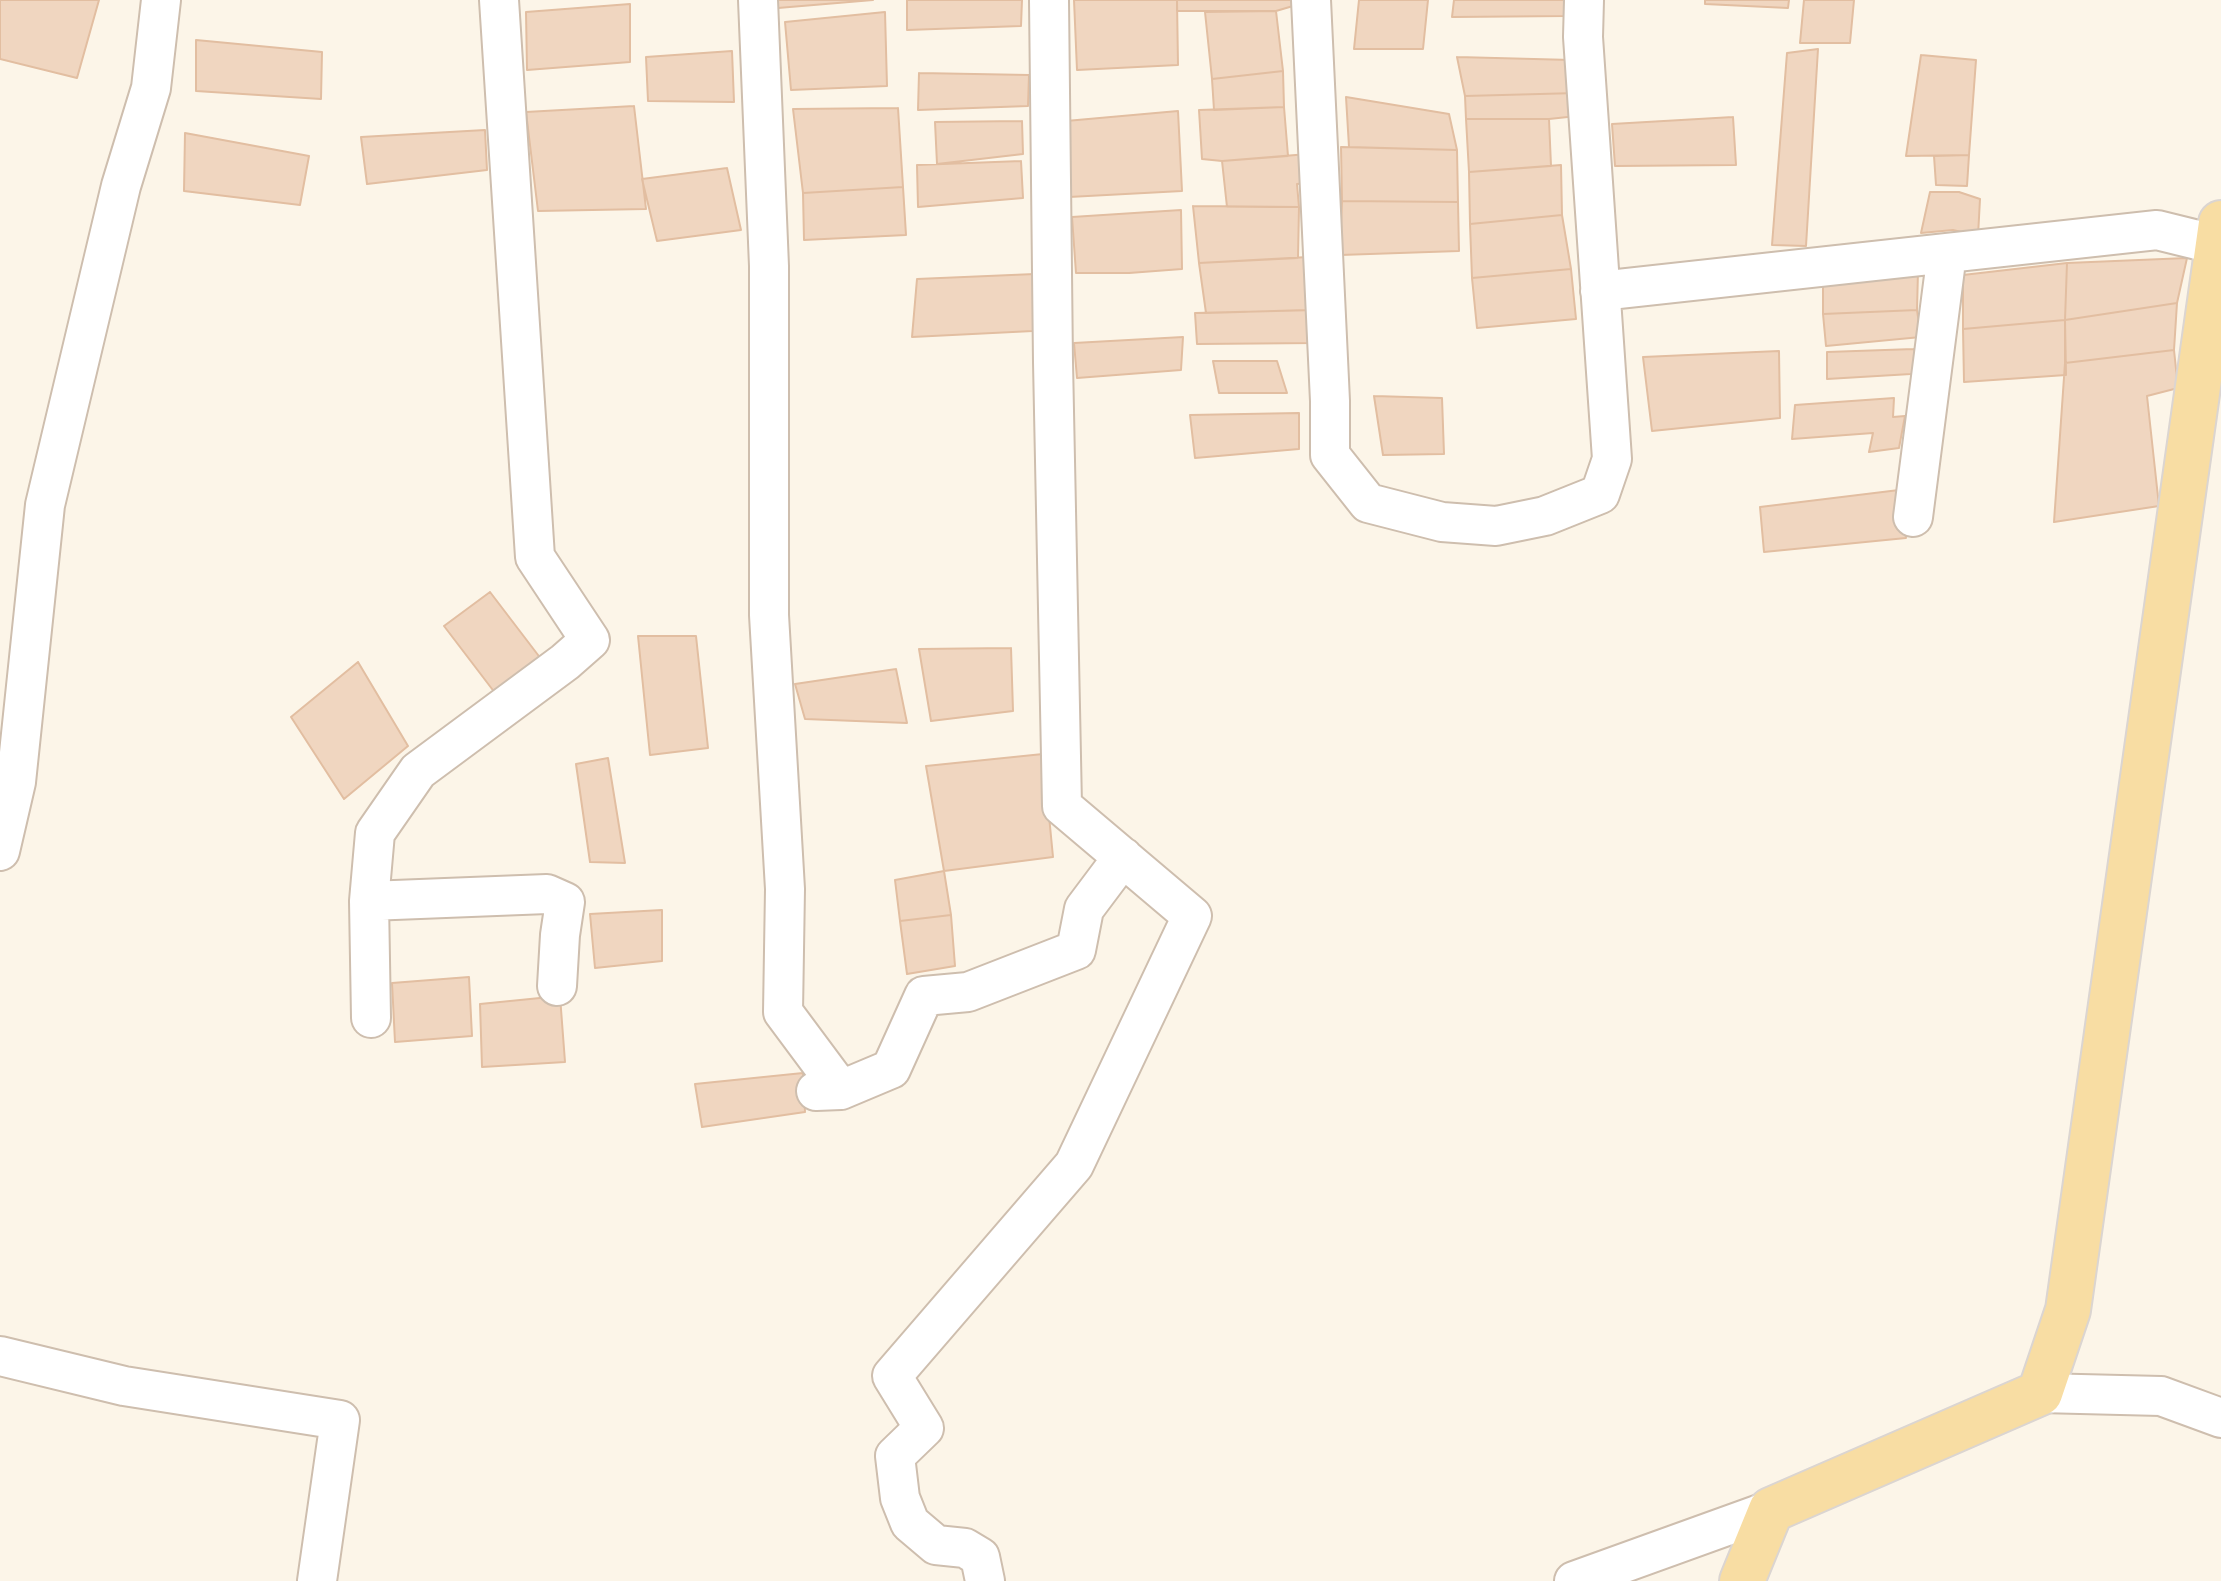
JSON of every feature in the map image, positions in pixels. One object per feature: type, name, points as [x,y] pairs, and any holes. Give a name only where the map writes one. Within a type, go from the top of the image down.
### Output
[{"type":"main road","points":[[1742,1581],[1771,1510],[2040,1393],[2068,1310],[2220,234]]},
{"type":"street","points":[[0,851],[16,782],[45,505],[121,186],[151,88],[161,0]]},
{"type":"street","points":[[371,1018],[369,901],[375,833],[418,771],[590,640],[535,557],[499,0]]},
{"type":"street","points":[[758,0],[769,266],[769,615],[785,889],[783,1012],[827,1090],[891,1069],[924,996],[968,992],[1076,950],[1084,909],[1123,857]]},
{"type":"street","points":[[985,1581],[980,1557],[965,1548],[936,1545],[910,1523],[900,1498],[895,1456],[924,1428],[892,1376],[1074,1165],[1192,916],[1062,806],[1049,0]]},
{"type":"street","points":[[1311,0],[1330,455],[1368,503],[1442,522],[1496,526],[1545,516],[1600,494],[1612,459],[1583,37],[1584,0]]},
{"type":"street","points":[[1600,291],[2157,230],[2220,234]]},
{"type":"street","points":[[1913,517],[1947,253]]},
{"type":"street","points":[[369,901],[547,894],[565,902],[557,986]]},
{"type":"street","points":[[0,1356],[124,1386],[340,1420],[317,1581]]},
{"type":"street","points":[[2040,1393],[2161,1396],[2221,1418]]},
{"type":"street","points":[[1574,1581],[1771,1510]]},
{"type":"building","points":[[0,0],[99,0],[77,78],[0,59]]},
{"type":"building","points":[[777,0],[873,0],[778,8]]},
{"type":"building","points":[[907,0],[1022,0],[1021,26],[907,30]]},
{"type":"building","points":[[1074,0],[1177,0],[1178,65],[1077,70]]},
{"type":"building","points":[[1177,0],[1293,0],[1293,6],[1276,11],[1177,11]]},
{"type":"building","points":[[1359,0],[1428,0],[1423,49],[1354,49]]},
{"type":"building","points":[[1454,0],[1566,0],[1567,16],[1452,17]]},
{"type":"building","points":[[1705,0],[1789,0],[1788,8],[1705,4]]},
{"type":"building","points":[[1804,0],[1854,0],[1850,43],[1800,43]]},
{"type":"building","points":[[630,4],[630,62],[527,70],[526,12]]},
{"type":"building","points":[[1276,11],[1283,71],[1212,79],[1205,12]]},
{"type":"building","points":[[885,12],[887,86],[791,90],[785,22]]},
{"type":"building","points":[[196,40],[322,52],[321,99],[196,91]]},
{"type":"building","points":[[1818,49],[1806,246],[1772,245],[1787,53]]},
{"type":"building","points":[[732,51],[734,102],[648,101],[646,57]]},
{"type":"building","points":[[1921,55],[1976,60],[1969,155],[1906,156]]},
{"type":"building","points":[[1457,57],[1572,60],[1577,93],[1465,96]]},
{"type":"building","points":[[1283,71],[1284,107],[1214,110],[1212,79]]},
{"type":"building","points":[[919,73],[1029,75],[1028,106],[918,110]]},
{"type":"building","points":[[1577,93],[1577,116],[1466,119],[1465,96]]},
{"type":"building","points":[[1346,97],[1449,114],[1457,150],[1349,147]]},
{"type":"building","points":[[634,106],[646,209],[538,211],[526,112]]},
{"type":"building","points":[[1284,107],[1288,156],[1222,161],[1202,159],[1199,110]]},
{"type":"building","points":[[898,108],[903,187],[803,193],[793,109]]},
{"type":"building","points":[[1178,111],[1182,191],[1069,197],[1066,121]]},
{"type":"building","points":[[1733,117],[1736,165],[1615,166],[1612,124]]},
{"type":"building","points":[[1466,119],[1549,119],[1551,166],[1469,172]]},
{"type":"building","points":[[1022,121],[1023,154],[937,164],[935,122]]},
{"type":"building","points":[[485,130],[487,170],[367,184],[361,137]]},
{"type":"building","points":[[185,133],[309,156],[300,205],[184,191]]},
{"type":"building","points":[[1341,147],[1457,150],[1458,202],[1342,201]]},
{"type":"building","points":[[1308,154],[1308,183],[1297,184],[1299,207],[1227,207],[1222,161]]},
{"type":"building","points":[[1969,155],[1967,186],[1936,185],[1934,156]]},
{"type":"building","points":[[1021,161],[1023,198],[918,207],[917,165]]},
{"type":"building","points":[[1561,165],[1562,215],[1470,224],[1469,172]]},
{"type":"building","points":[[727,168],[741,230],[657,241],[642,179]]},
{"type":"building","points":[[903,187],[906,235],[804,240],[803,193]]},
{"type":"building","points":[[1930,192],[1959,192],[1980,199],[1978,236],[1953,230],[1921,233]]},
{"type":"building","points":[[1342,201],[1458,202],[1459,251],[1340,255]]},
{"type":"building","points":[[1193,206],[1299,207],[1298,258],[1199,263]]},
{"type":"building","points":[[1181,210],[1182,269],[1076,273],[1072,217]]},
{"type":"building","points":[[1562,215],[1571,269],[1472,278],[1470,224]]},
{"type":"building","points":[[1308,257],[1308,310],[1206,313],[1199,263]]},
{"type":"building","points":[[2187,258],[2177,303],[2065,320],[2067,263]]},
{"type":"building","points":[[2067,263],[2065,320],[1963,329],[1963,275]]},
{"type":"building","points":[[1571,269],[1576,319],[1477,328],[1472,278]]},
{"type":"building","points":[[1918,271],[1917,310],[1823,314],[1823,284]]},
{"type":"building","points":[[1035,274],[1033,331],[912,337],[917,279]]},
{"type":"building","points":[[2177,303],[2174,350],[2065,363],[2065,320]]},
{"type":"building","points":[[1316,310],[1316,343],[1197,344],[1195,313]]},
{"type":"building","points":[[1917,310],[1921,337],[1826,346],[1823,314]]},
{"type":"building","points":[[2065,320],[2066,375],[1964,382],[1963,329]]},
{"type":"building","points":[[1183,337],[1181,370],[1077,378],[1074,343]]},
{"type":"building","points":[[1914,349],[1920,367],[1911,374],[1827,379],[1827,352]]},
{"type":"building","points":[[2174,350],[2178,388],[2147,396],[2159,506],[2054,522],[2065,363]]},
{"type":"building","points":[[1779,351],[1780,418],[1652,431],[1643,357]]},
{"type":"building","points":[[1213,361],[1277,361],[1287,393],[1219,393]]},
{"type":"building","points":[[1374,396],[1442,398],[1444,454],[1383,455]]},
{"type":"building","points":[[1894,398],[1893,417],[1905,416],[1899,448],[1869,452],[1873,433],[1792,439],[1795,405]]},
{"type":"building","points":[[1299,413],[1299,449],[1195,458],[1190,415]]},
{"type":"building","points":[[1899,490],[1906,538],[1764,552],[1760,507]]},
{"type":"building","points":[[490,592],[551,672],[505,706],[444,626]]},
{"type":"building","points":[[638,636],[696,636],[708,748],[650,755]]},
{"type":"building","points":[[1011,648],[1013,711],[931,721],[919,649]]},
{"type":"building","points":[[358,662],[408,746],[344,799],[291,717]]},
{"type":"building","points":[[896,669],[907,723],[805,719],[795,684]]},
{"type":"building","points":[[1043,754],[1053,857],[944,871],[926,766]]},
{"type":"building","points":[[608,758],[625,863],[590,862],[576,764]]},
{"type":"building","points":[[944,871],[951,915],[900,921],[895,880]]},
{"type":"building","points":[[662,910],[662,961],[595,968],[590,914]]},
{"type":"building","points":[[951,915],[955,966],[907,974],[900,921]]},
{"type":"building","points":[[469,977],[472,1036],[395,1042],[392,983]]},
{"type":"building","points":[[560,996],[565,1062],[482,1067],[480,1004]]},
{"type":"building","points":[[803,1073],[805,1112],[702,1127],[695,1084]]}]
